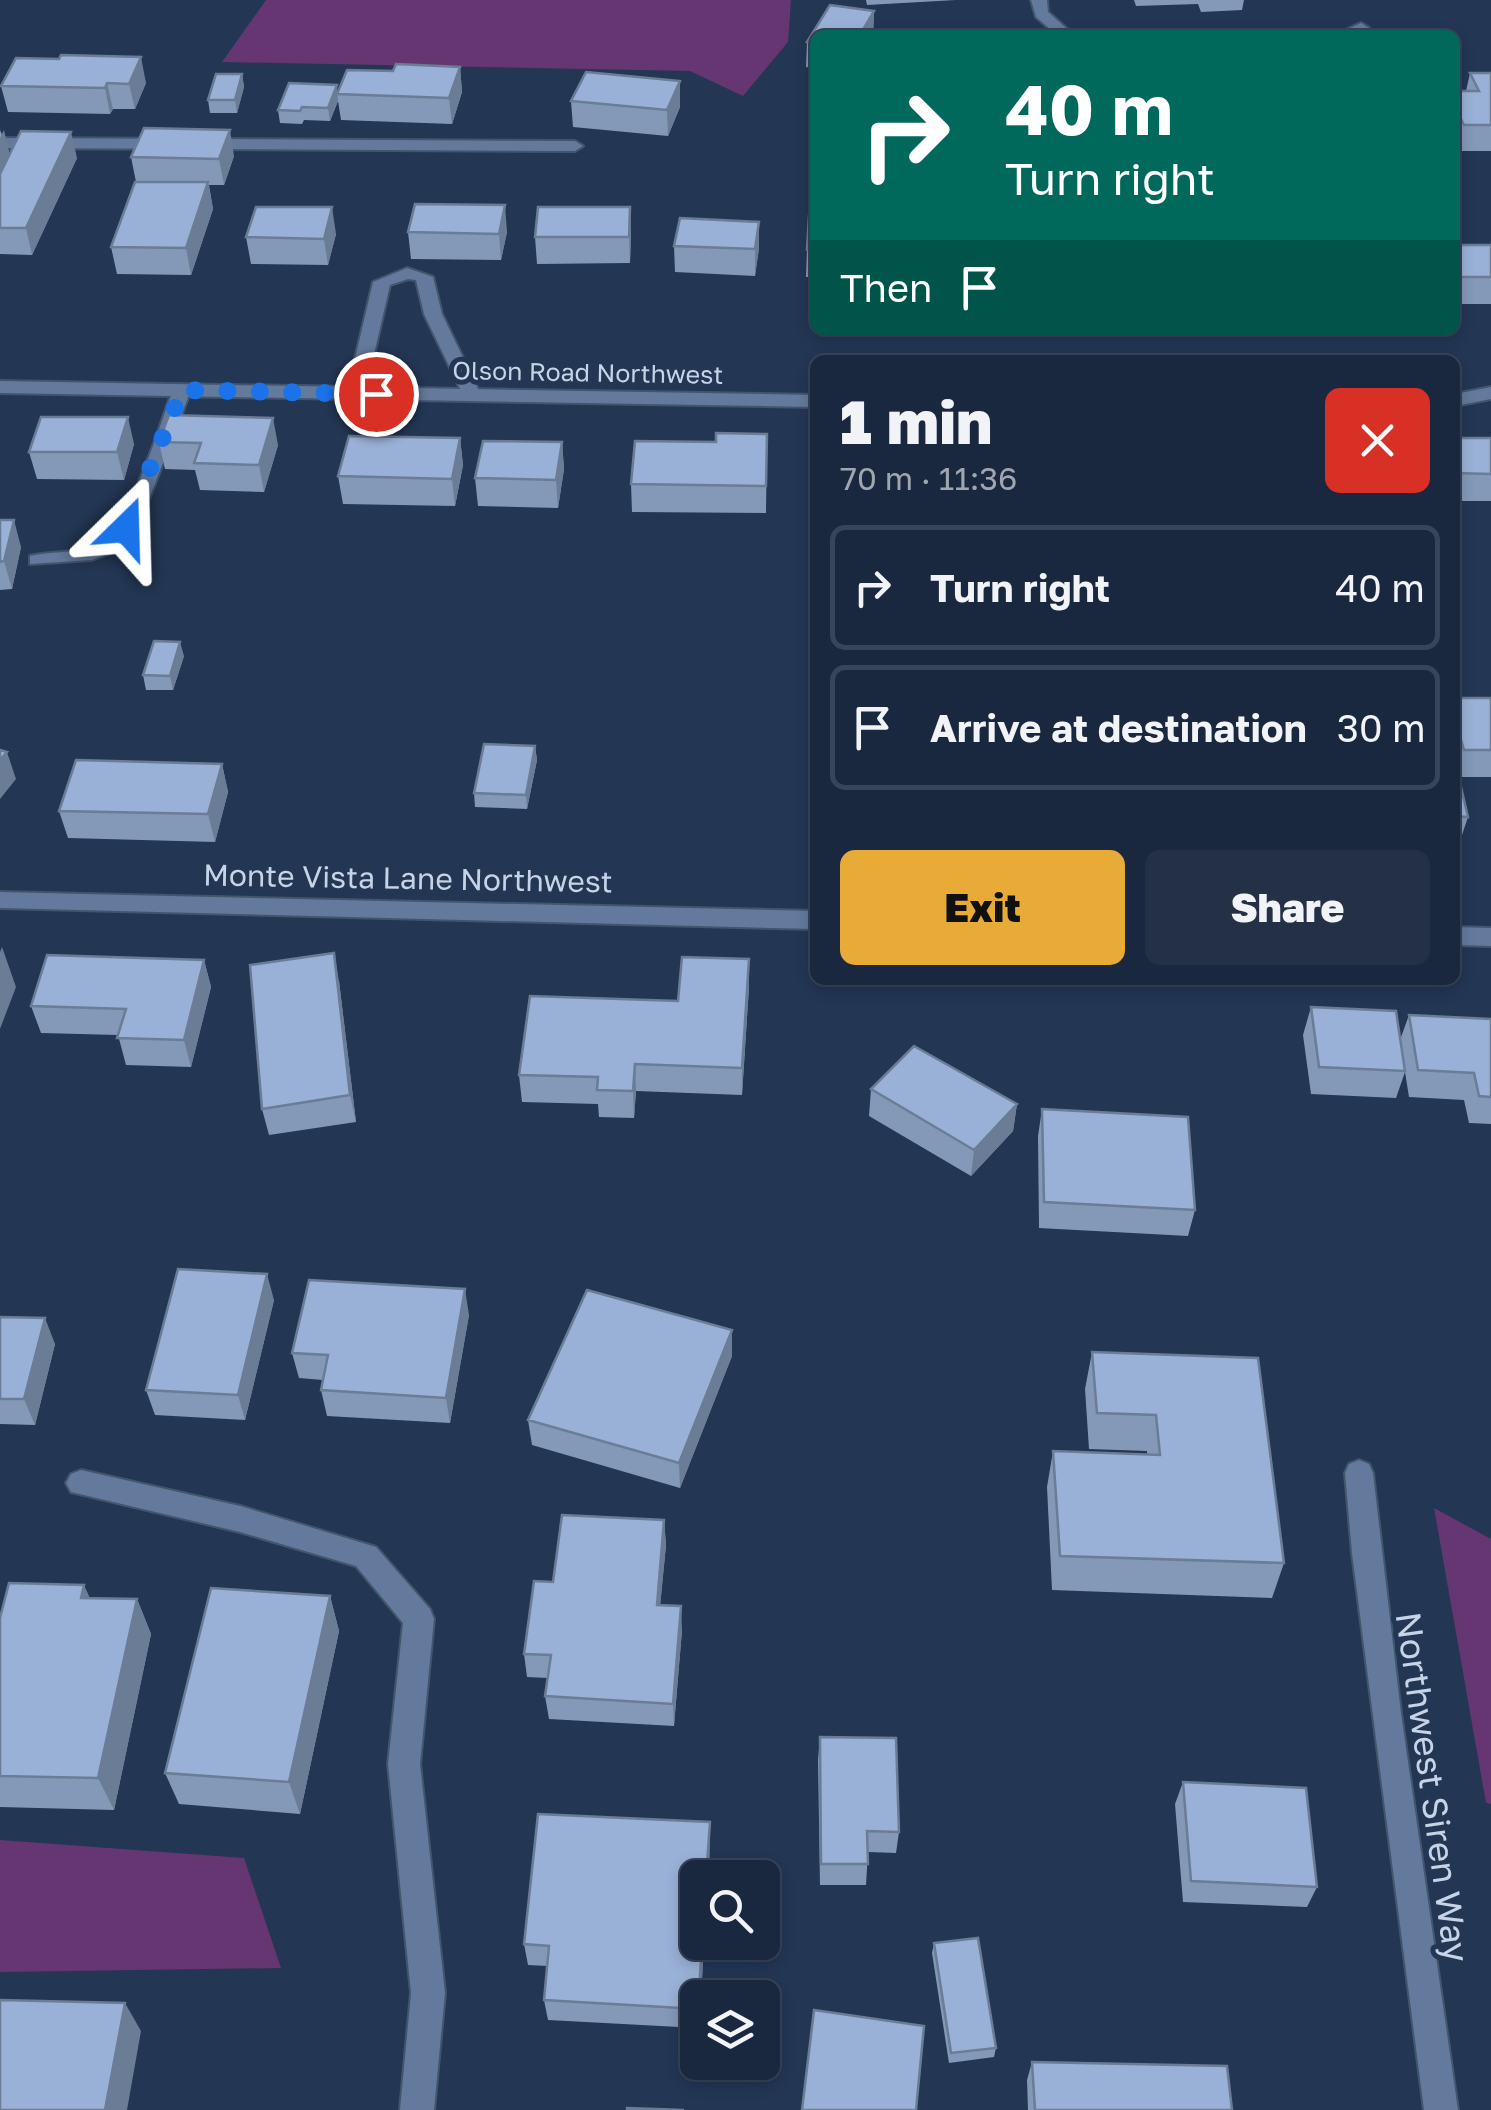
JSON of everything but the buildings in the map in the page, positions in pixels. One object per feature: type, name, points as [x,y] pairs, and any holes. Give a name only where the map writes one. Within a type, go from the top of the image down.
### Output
[{"type":"street","points":[[1040,7],[1061,30]]},
{"type":"street","points":[[1356,30],[1361,28]]},
{"type":"street","points":[[0,143],[575,146]]},
{"type":"street","points":[[356,394],[382,282],[407,273],[424,277],[434,314],[472,396]]},
{"type":"street","name":"Olson Road Northwest","points":[[0,387],[810,402]]},
{"type":"street","points":[[37,560],[80,556],[108,548],[126,528],[182,390]]},
{"type":"street","points":[[1460,399],[1491,393]]},
{"type":"street","name":"Monte Vista Lane Northwest","points":[[0,900],[810,920]]},
{"type":"street","points":[[1460,936],[1491,937]]},
{"type":"street","name":"Northwest Siren Way","points":[[1360,1473],[1383,1701],[1441,2110]]},
{"type":"street","points":[[81,1483],[240,1519],[366,1556],[419,1619],[404,1764],[428,1993],[417,2110]]},
{"type":"shaded area","points":[[266,0],[791,0],[788,42],[743,96],[690,71],[222,62]]},
{"type":"shaded area","points":[[1434,1508],[1491,1539],[1491,1804],[1486,1803]]},
{"type":"shaded area","points":[[0,1840],[244,1858],[281,1968],[0,1972]]},
{"type":"route","points":[[126,528],[182,390],[376,394]]}]
